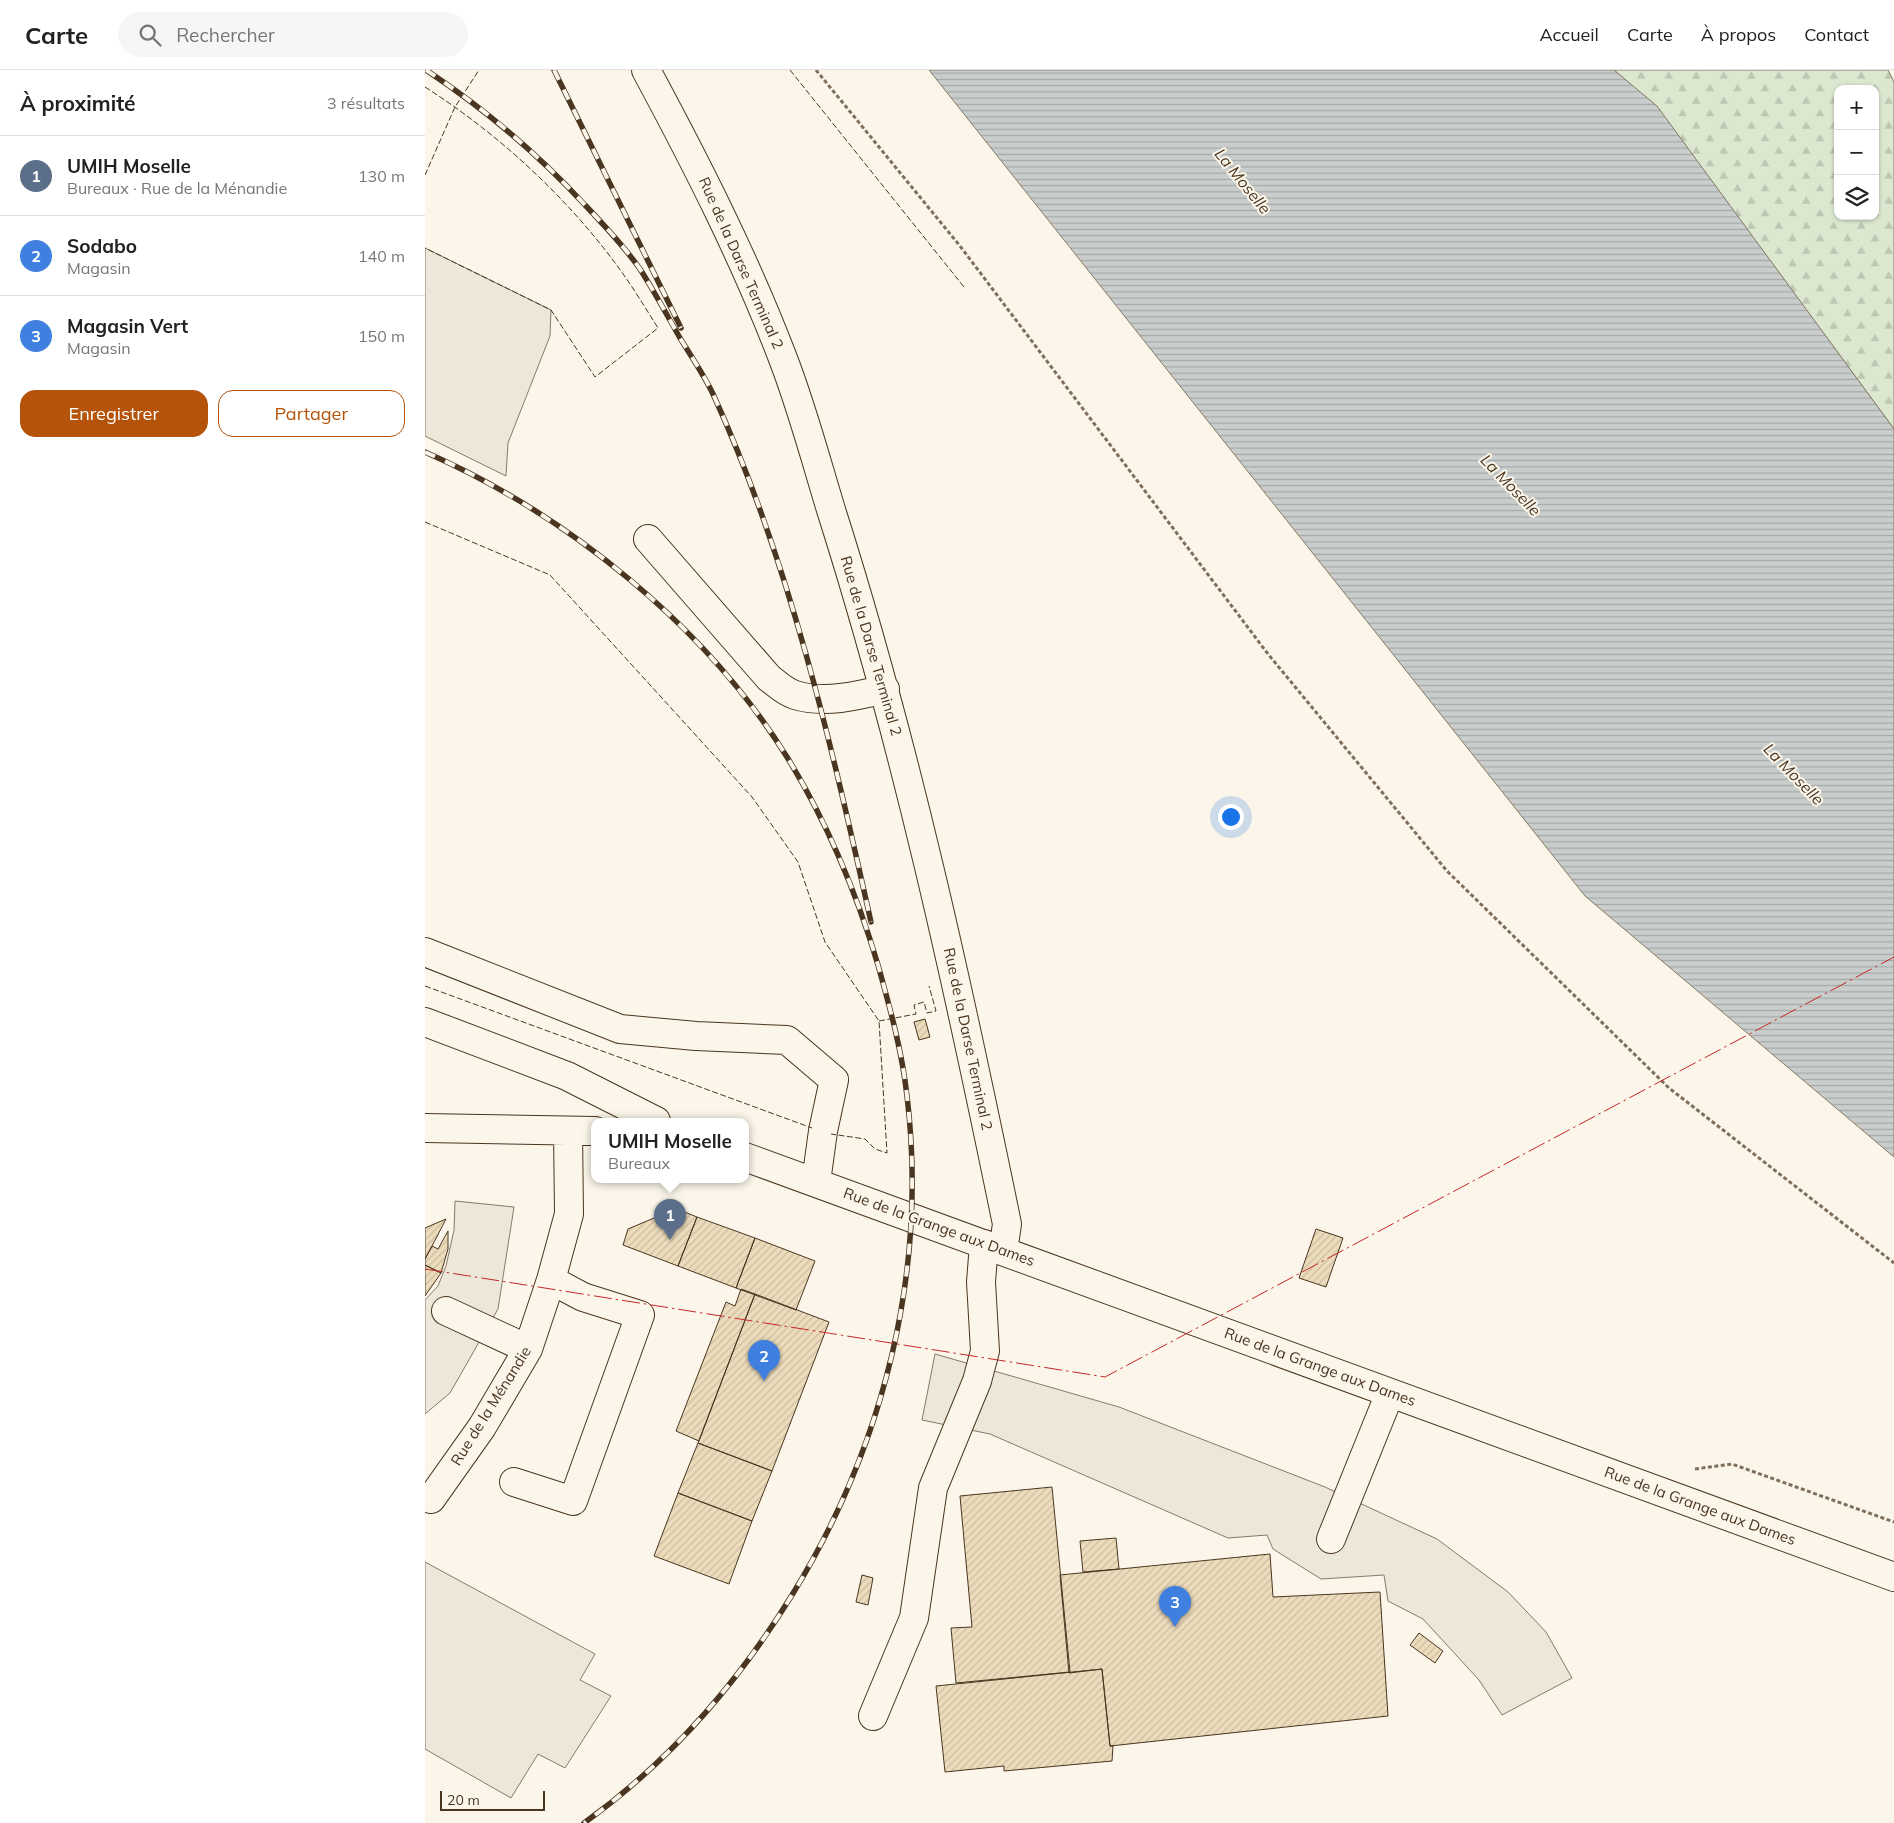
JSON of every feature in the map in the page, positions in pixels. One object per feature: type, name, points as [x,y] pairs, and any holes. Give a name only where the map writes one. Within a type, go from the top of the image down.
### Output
[{"type":"street","name":"Rue de la Darse Terminal 2","points":[[646,70],[695,161],[744,266],[783,358],[853,580],[885,689],[962,1007],[1007,1224],[993,1247],[981,1282],[985,1351],[977,1381],[933,1488],[914,1618],[873,1716]]},
{"type":"street","points":[[648,539],[769,678],[782,688],[794,695],[819,699],[865,694],[885,689]]},
{"type":"street","points":[[425,952],[620,1029],[696,1036],[787,1040],[834,1080],[823,1131],[816,1182]]},
{"type":"street","points":[[425,1022],[567,1076],[650,1118]]},
{"type":"street","points":[[425,1128],[591,1131]]},
{"type":"street","name":"Rue de la Ménandie","points":[[431,1499],[482,1427],[528,1349],[551,1280],[569,1214],[568,1131]]},
{"type":"street","name":"Rue de la Grange aux Dames","points":[[749,1158],[1894,1577]]},
{"type":"street","points":[[514,1482],[573,1501],[640,1315],[583,1296],[551,1280]]},
{"type":"street","points":[[446,1311],[528,1349]]},
{"type":"street","points":[[1331,1539],[1390,1393]]},
{"type":"path","points":[[816,70],[960,246],[1268,654],[1447,871],[1669,1088],[1894,1263]]},
{"type":"path","points":[[1669,1494],[1677,1472],[1732,1464],[1894,1522]]},
{"type":"green space","points":[[1614,70],[1888,70],[1894,82],[1894,429],[1657,107]]},
{"type":"shaded area","points":[[425,248],[551,310],[550,336],[508,443],[506,476],[425,436]]},
{"type":"shaded area","points":[[455,1201],[514,1207],[498,1309],[450,1393],[425,1414],[425,1300],[438,1286],[446,1266],[454,1230]]},
{"type":"shaded area","points":[[935,1354],[1119,1407],[1325,1487],[1437,1539],[1508,1592],[1546,1632],[1572,1678],[1502,1715],[1479,1680],[1423,1619],[1388,1601],[1384,1575],[1321,1579],[1273,1549],[1267,1535],[1228,1538],[990,1434],[922,1420]]},
{"type":"shaded area","points":[[425,1562],[595,1654],[580,1680],[611,1696],[565,1768],[538,1754],[511,1798],[425,1749]]},
{"type":"water","name":"La Moselle","points":[[929,70],[1614,70],[1657,106],[1894,429],[1894,1157],[1585,896]]},
{"type":"building","points":[[925,1019],[930,1037],[919,1040],[914,1022]]},
{"type":"building","points":[[677,1209],[697,1217],[678,1266],[623,1245],[628,1229],[666,1213],[674,1217]]},
{"type":"building","points":[[697,1217],[755,1238],[736,1288],[678,1266]]},
{"type":"building","points":[[446,1219],[432,1246],[425,1259],[425,1228]]},
{"type":"building","points":[[1316,1229],[1343,1238],[1326,1287],[1299,1278]]},
{"type":"building","points":[[448,1231],[448,1249],[441,1273],[425,1265],[425,1259],[432,1246],[438,1249]]},
{"type":"building","points":[[755,1238],[815,1261],[796,1310],[736,1288]]},
{"type":"building","points":[[425,1265],[441,1273],[425,1296]]},
{"type":"building","points":[[741,1289],[755,1294],[699,1441],[676,1431],[726,1302],[735,1306]]},
{"type":"building","points":[[755,1294],[829,1322],[772,1471],[698,1443]]},
{"type":"building","points":[[698,1443],[772,1471],[752,1521],[678,1493]]},
{"type":"building","points":[[1052,1487],[1070,1672],[956,1683],[951,1628],[972,1627],[960,1496]]},
{"type":"building","points":[[678,1493],[752,1521],[729,1584],[654,1556]]},
{"type":"building","points":[[1116,1538],[1119,1569],[1083,1572],[1080,1541]]},
{"type":"building","points":[[1270,1554],[1273,1597],[1380,1592],[1388,1716],[1110,1746],[1102,1669],[1069,1673],[1060,1575]]},
{"type":"building","points":[[862,1575],[873,1578],[868,1605],[856,1602]]},
{"type":"building","points":[[1419,1633],[1443,1651],[1435,1663],[1410,1645]]},
{"type":"building","points":[[1102,1669],[1110,1746],[1113,1746],[1112,1761],[1004,1771],[1004,1766],[945,1772],[936,1686]]},
{"type":"railway","points":[[426,70],[469,100],[510,133],[548,167],[614,236],[640,269],[713,394],[765,522],[806,654],[824,721],[871,922]]},
{"type":"railway","points":[[554,70],[681,328]]},
{"type":"railway","points":[[425,452],[478,477],[530,507],[580,541],[628,578],[674,619],[716,662],[754,709],[787,757],[815,807],[850,884],[869,937],[887,997],[899,1046],[907,1096],[912,1161],[911,1226],[904,1291],[892,1355],[874,1418],[852,1479],[824,1538],[792,1595],[771,1628],[725,1690],[700,1719],[645,1774],[584,1823]]},
{"type":"fence","points":[[425,175],[455,107],[479,70]]},
{"type":"fence","points":[[790,70],[964,287]]},
{"type":"fence","points":[[425,87],[506,147],[556,194],[601,244],[658,328],[595,377],[551,310],[425,248]]},
{"type":"fence","points":[[425,522],[550,575],[752,797],[798,862],[825,942],[879,1021],[887,1153],[875,1149],[865,1139],[831,1134]]},
{"type":"fence","points":[[425,986],[812,1128]]},
{"type":"fence","points":[[879,1021],[916,1014],[914,1005],[924,1002],[927,1013],[936,1011],[929,986]]},
{"type":"power","points":[[425,1269],[1105,1377],[1894,957]]},
{"type":"place","name":"UMIH Moselle","points":[[670,1240]]},
{"type":"place","name":"Sodabo","points":[[764,1381]]},
{"type":"place","name":"Magasin Vert","points":[[1175,1627]]}]
